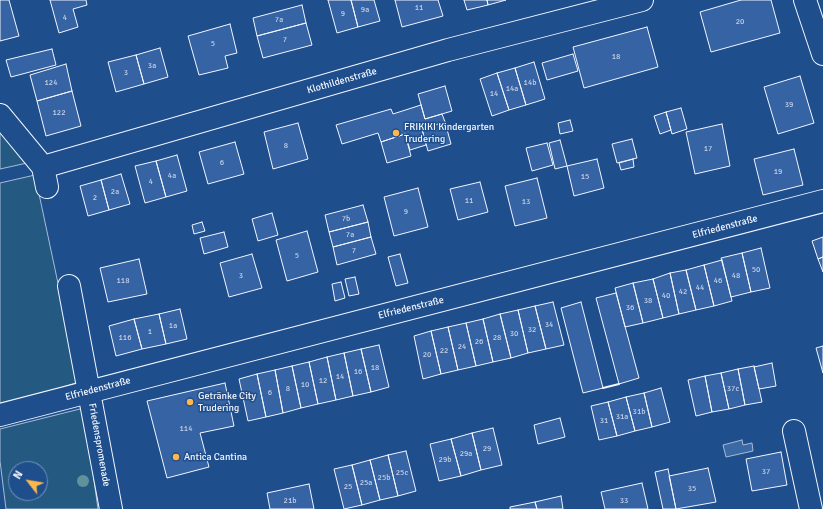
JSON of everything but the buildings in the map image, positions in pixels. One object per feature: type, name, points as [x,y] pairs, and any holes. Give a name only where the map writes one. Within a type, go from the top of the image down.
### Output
[{"type":"street","name":"Klothildenstraße","points":[[0,115],[45,177],[448,50],[642,0]]},
{"type":"street","points":[[805,0],[823,54]]},
{"type":"street","name":"Elfriedenstraße","points":[[0,415],[580,266],[823,201]]},
{"type":"street","name":"Friedenspromenade","points":[[69,286],[90,391],[111,509]]},
{"type":"street","points":[[794,431],[811,509]]},
{"type":"shaded area","points":[[0,130],[27,163],[0,169]]},
{"type":"shaded area","points":[[35,175],[79,382],[0,407],[0,183]]},
{"type":"shaded area","points":[[84,408],[98,509],[6,509],[0,461],[0,429]]},
{"type":"shaded area","points":[[742,440],[743,445],[752,443],[753,451],[726,457],[723,445]]},
{"type":"wall","points":[[603,388],[619,384]]},
{"type":"place","name":"FRIKIKI Kindergarten Trudering","points":[[396,133]]},
{"type":"place","name":"Getränke City Trudering","points":[[190,402]]},
{"type":"place","name":"Antica Cantina","points":[[176,457]]}]
